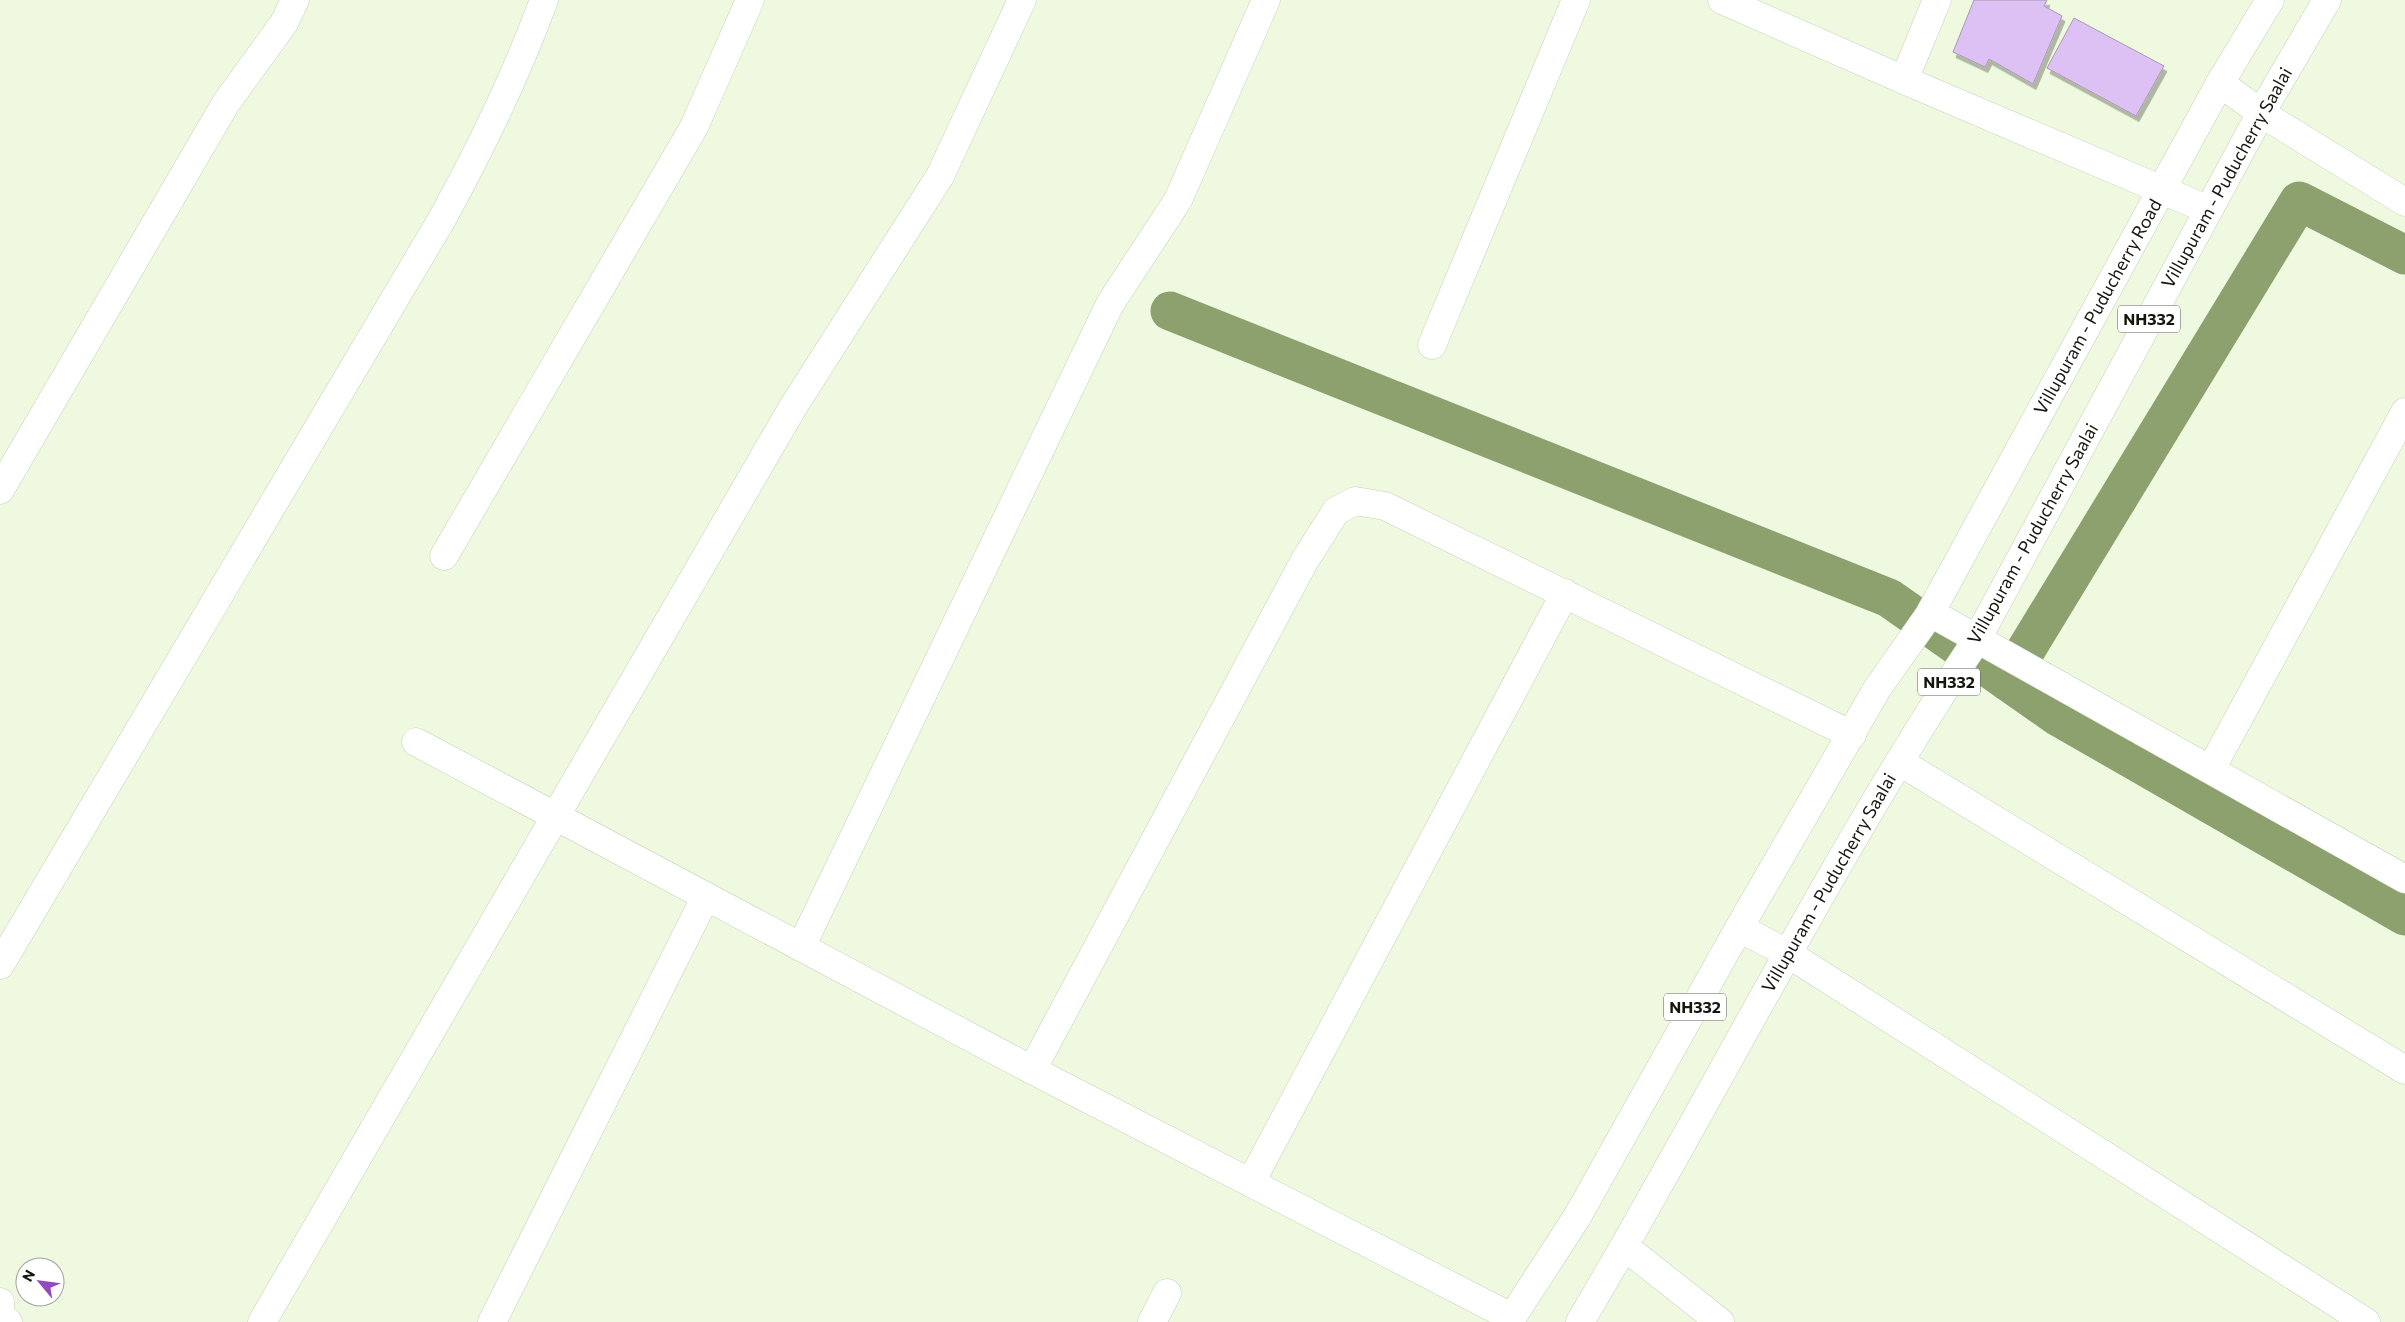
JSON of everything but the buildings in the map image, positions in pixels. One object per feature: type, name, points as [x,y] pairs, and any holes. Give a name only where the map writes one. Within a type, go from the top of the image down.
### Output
[{"type":"main road","points":[[0,965],[442,219],[483,144],[526,48],[544,0]]},
{"type":"main road","points":[[444,556],[694,127],[750,0]]},
{"type":"main road","points":[[262,1322],[793,408],[940,176],[970,116],[1022,0]]},
{"type":"main road","points":[[800,947],[1110,304],[1178,200],[1266,0]]},
{"type":"main road","points":[[1432,345],[1576,0]]},
{"type":"main road","points":[[1722,0],[1904,80],[2163,188],[2209,210]]},
{"type":"main road","points":[[1904,80],[1937,0]]},
{"type":"main road","name":"Villupuram - Puducherry Road","points":[[1930,614],[2220,83],[2270,0]]},
{"type":"main road","name":"Villupuram - Puducherry Saalai","points":[[1580,1322],[1625,1247],[1787,953],[1922,722],[1976,640],[2261,113],[2328,0]]},
{"type":"main road","points":[[0,490],[226,103],[290,12]]},
{"type":"main road","points":[[2220,83],[2261,113],[2405,202]]},
{"type":"main road","points":[[2211,769],[2405,412]]},
{"type":"main road","points":[[1032,1070],[1305,560],[1336,511],[1355,501],[1385,506],[1852,735]]},
{"type":"main road","points":[[1251,1182],[1565,593]]},
{"type":"main road","points":[[1930,614],[2211,769],[2405,879]]},
{"type":"main road","name":"NH332","points":[[1510,1320],[1577,1217],[1739,928],[1852,735],[1876,689],[1930,614]]},
{"type":"main road","points":[[416,742],[1032,1070],[1251,1182],[1510,1320]]},
{"type":"main road","points":[[1900,762],[2405,1070]]},
{"type":"main road","points":[[492,1322],[706,896]]},
{"type":"main road","points":[[1739,928],[1787,953],[2366,1322]]},
{"type":"main road","points":[[1625,1247],[1720,1322]]},
{"type":"main road","points":[[1152,1322],[1167,1293]]},
{"type":"main road","points":[[0,1302],[1,1319],[8,1322]]},
{"type":"waterway","points":[[2007,681],[2299,201],[2405,255]]},
{"type":"waterway","points":[[1170,311],[1889,598],[2057,716],[2405,916]]}]
